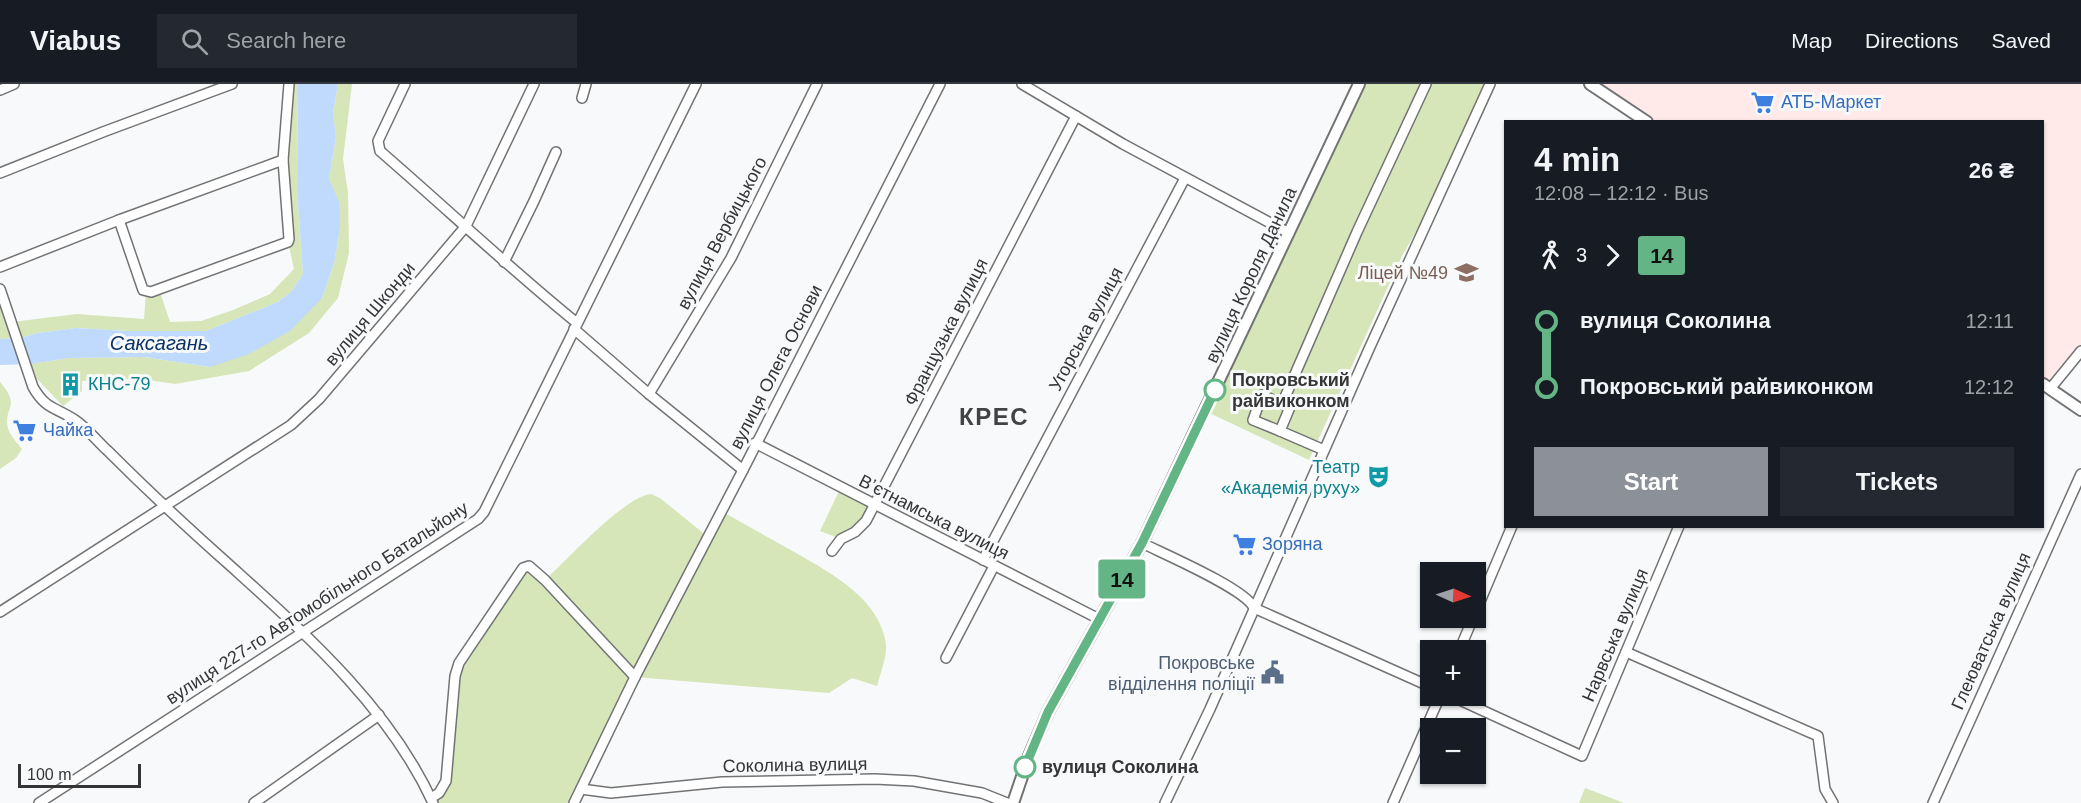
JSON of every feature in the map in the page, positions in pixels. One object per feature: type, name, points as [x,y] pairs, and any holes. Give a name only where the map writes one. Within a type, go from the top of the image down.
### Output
[{"type":"main road","name":"вулиця Короля Данила","points":[[1013,803],[1029,756],[1048,712],[1142,543],[1359,84]]},
{"type":"main road","points":[[1590,84],[1644,120]]},
{"type":"main road","points":[[2047,387],[2081,410]]},
{"type":"street","points":[[0,90],[14,84]]},
{"type":"street","points":[[0,173],[232,84]]},
{"type":"street","points":[[119,220],[143,290],[146,292],[288,242],[290,239],[283,160],[289,84]]},
{"type":"street","name":"вулиця Олега Основи","points":[[405,84],[378,141],[380,151],[466,226],[649,394],[743,470],[940,84]]},
{"type":"street","name":"вулиця Шконди","points":[[0,612],[291,425],[306,412],[331,386],[466,226],[534,84]]},
{"type":"street","points":[[582,98],[586,84]]},
{"type":"street","name":"вулиця 227-го Автомобільного Батальйону","points":[[39,803],[478,519],[484,512],[696,84]]},
{"type":"street","name":"вулиця Вербицького","points":[[649,394],[731,258],[817,84]]},
{"type":"street","points":[[1022,84],[1185,178],[1289,233]]},
{"type":"street","points":[[1282,404],[1357,232],[1426,84]]},
{"type":"street","points":[[1165,803],[1210,709],[1324,450],[1490,84]]},
{"type":"street","name":"Французька вулиця","points":[[832,551],[841,539],[855,532],[866,521],[1076,117]]},
{"type":"street","points":[[504,262],[556,152]]},
{"type":"street","points":[[0,267],[119,220],[283,160]]},
{"type":"street","name":"Угорська вулиця","points":[[983,560],[1185,178]]},
{"type":"street","points":[[0,289],[39,397],[49,406],[72,418],[304,632],[379,715],[432,801],[446,781],[459,663],[523,568],[529,566],[545,580],[635,677]]},
{"type":"street","points":[[2047,387],[2081,351]]},
{"type":"street","points":[[1280,431],[1290,407],[1263,395],[1253,420],[1324,450]]},
{"type":"street","name":"Вʼєтнамська вулиця","points":[[755,443],[1099,619]]},
{"type":"street","points":[[574,803],[635,677],[743,470]]},
{"type":"street","name":"Глеюватська вулиця","points":[[1933,803],[2081,474]]},
{"type":"street","points":[[1486,587],[1511,528]]},
{"type":"street","name":"Нарвська вулиця","points":[[1473,706],[1582,756],[1677,528]]},
{"type":"street","points":[[1142,543],[1237,591],[1246,597],[1254,608],[1420,682]]},
{"type":"street","points":[[946,658],[994,566]]},
{"type":"street","points":[[1626,652],[1818,736],[1825,789],[1833,803]]},
{"type":"street","points":[[1393,803],[1436,706]]},
{"type":"street","points":[[254,803],[379,715]]},
{"type":"street","name":"Соколина вулиця","points":[[581,789],[611,793],[722,782],[874,779],[914,781],[982,793],[1007,803]]},
{"type":"shaded area","points":[[1590,84],[2081,84],[2081,351],[2050,389],[2044,385],[2044,120],[1645,120]]},
{"type":"green space","points":[[289,84],[298,84],[297,189],[303,274],[291,292],[278,302],[206,331],[76,328],[20,338],[0,339],[0,289],[12,322],[77,314],[144,319],[146,292],[159,289],[170,322],[201,321],[270,294],[294,269],[288,242],[283,160]]},
{"type":"green space","points":[[338,84],[352,84],[343,159],[348,193],[349,253],[338,298],[309,333],[249,371],[175,384],[141,379],[82,381],[82,391],[63,406],[37,379],[31,364],[69,358],[144,357],[210,367],[322,298],[334,263],[340,229],[329,179],[336,137],[333,113]]},
{"type":"green space","points":[[1359,84],[1490,84],[1448,175],[1402,256],[1309,460],[1205,411]]},
{"type":"green space","points":[[0,382],[11,402],[8,428],[22,449],[16,458],[0,469]]},
{"type":"green space","points":[[841,487],[875,504],[866,521],[841,539],[820,531]]},
{"type":"green space","points":[[651,494],[660,498],[708,537],[723,512],[817,565],[848,586],[874,613],[882,628],[886,650],[877,686],[852,678],[829,693],[635,677],[574,803],[433,803],[443,787],[455,676],[523,568],[546,579],[612,517],[640,497]]},
{"type":"green space","points":[[1585,788],[1624,803],[1579,803]]},
{"type":"water","name":"Саксагань","points":[[298,84],[338,84],[333,113],[336,137],[329,179],[339,202],[340,229],[334,263],[322,298],[290,331],[249,354],[210,367],[144,357],[69,358],[31,364],[0,365],[0,339],[20,338],[76,328],[206,331],[278,302],[291,292],[303,274],[297,189]]},
{"type":"bus line","name":"14","points":[[1025,767],[1048,712],[1142,543],[1215,390]]},
{"type":"place","name":"АТБ-Маркет","points":[[1763,102]]},
{"type":"place","name":"Ліцей №49","points":[[1466,273]]},
{"type":"place","name":"КНС-79","points":[[70,384]]},
{"type":"place","name":"Покровський райвиконком","points":[[1215,390]]},
{"type":"place","name":"Чайка","points":[[25,430]]},
{"type":"place","name":"Театр «Академія руху»","points":[[1378,477]]},
{"type":"place","name":"Зоряна","points":[[1244,544]]},
{"type":"place","name":"Покровське відділення поліції","points":[[1273,673]]},
{"type":"place","name":"вулиця Соколина","points":[[1025,767]]},
{"type":"district","name":"КРЕС","points":[[994,417]]}]
